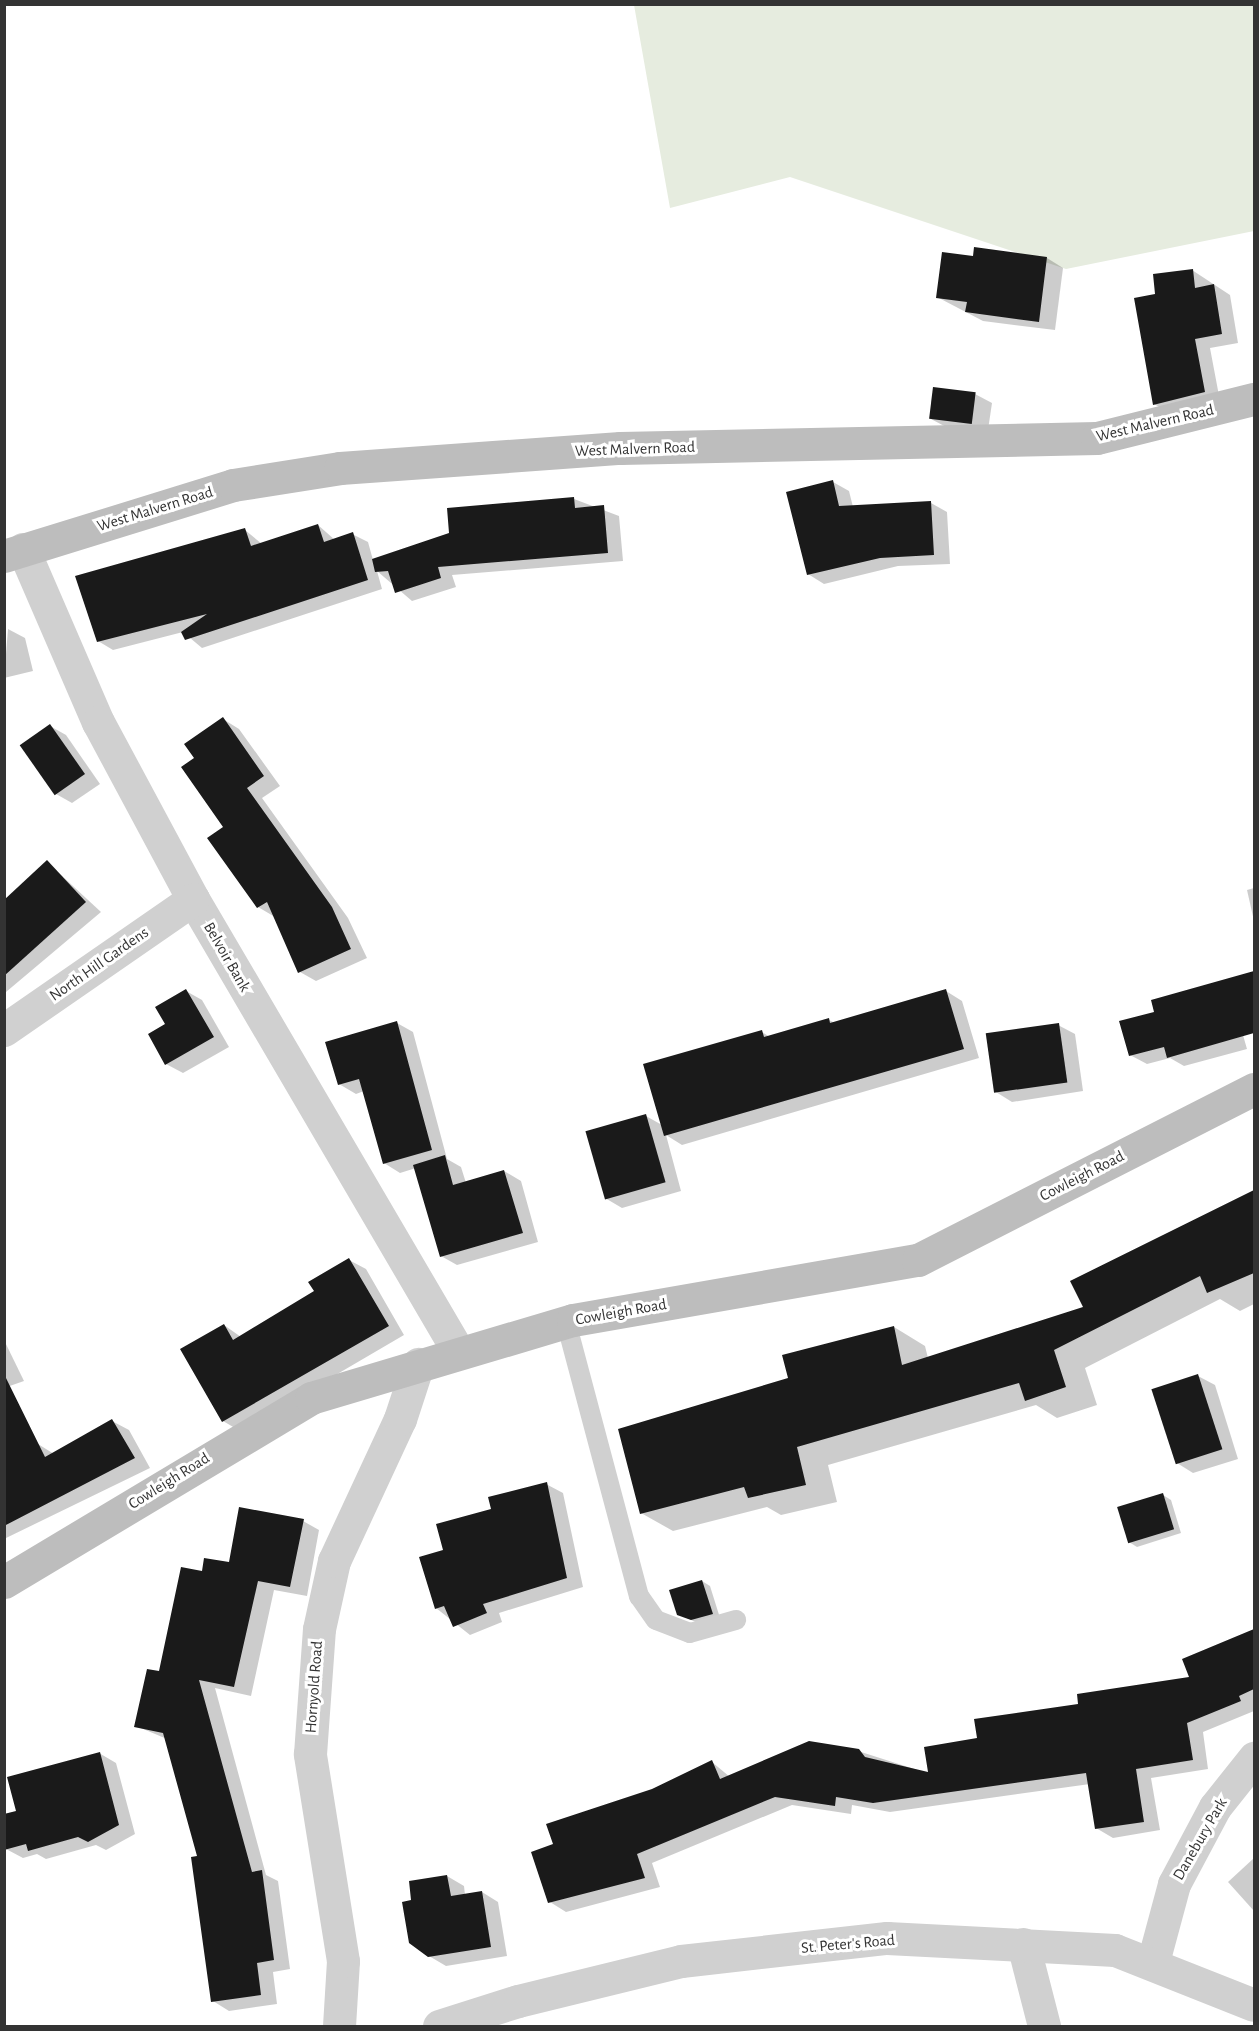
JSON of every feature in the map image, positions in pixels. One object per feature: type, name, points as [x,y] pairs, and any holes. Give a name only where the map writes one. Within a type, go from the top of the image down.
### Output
[{"type":"main road","name":"West Malvern Road","points":[[14,553],[233,485],[340,468],[620,448],[1097,438],[1254,399]]},
{"type":"main road","name":"Cowleigh Road","points":[[4,1582],[311,1398],[458,1351],[566,1322],[918,1260],[1254,1089]]},
{"type":"street","name":"Belvoir Bank","points":[[14,553],[98,722],[193,899],[458,1351]]},
{"type":"street","name":"North Hill Gardens","points":[[4,1030],[193,899]]},
{"type":"street","name":"Hornyold Road","points":[[339,2026],[343,1961],[310,1754],[319,1629],[334,1561],[400,1419],[418,1364]]},
{"type":"street","name":"Danebury Park","points":[[1153,1962],[1174,1884],[1215,1807],[1254,1758]]},
{"type":"street","name":"St. Peter's Road","points":[[439,2026],[518,2001],[681,1961],[887,1938],[1115,1950],[1153,1962],[1254,2005]]},
{"type":"street","points":[[1023,1944],[1044,2026]]},
{"type":"lane","points":[[566,1322],[639,1596],[656,1620],[690,1633],[736,1620]]},
{"type":"shaded area","points":[[634,5],[1254,5],[1254,231],[1066,269],[790,177],[670,208]]},
{"type":"building","points":[[974,247],[1047,257],[1039,322],[965,312],[967,302],[936,298],[942,252],[973,256]]},
{"type":"building","points":[[1193,269],[1195,288],[1214,284],[1222,334],[1195,339],[1205,392],[1153,405],[1134,298],[1155,294],[1153,274]]},
{"type":"building","points":[[933,387],[976,392],[972,424],[929,419]]},
{"type":"building","points":[[833,480],[839,506],[931,501],[934,555],[880,558],[807,575],[786,492]]},
{"type":"building","points":[[574,497],[575,508],[604,505],[608,553],[438,567],[441,578],[395,593],[388,571],[375,572],[372,559],[449,533],[447,508]]},
{"type":"building","points":[[318,524],[324,542],[353,532],[368,580],[185,640],[181,632],[207,614],[97,642],[75,576],[245,528],[251,546]]},
{"type":"building","points":[[223,717],[264,776],[247,788],[332,907],[351,949],[298,973],[267,902],[257,908],[207,838],[223,827],[181,767],[194,758],[184,744]]},
{"type":"building","points":[[50,724],[85,774],[55,795],[20,745]]},
{"type":"building","points":[[47,860],[86,902],[4,976],[4,900]]},
{"type":"building","points":[[1254,971],[1254,1033],[1167,1058],[1164,1047],[1129,1056],[1119,1021],[1154,1012],[1151,1000]]},
{"type":"building","points":[[186,989],[214,1037],[165,1065],[148,1034],[165,1024],[155,1007]]},
{"type":"building","points":[[946,989],[964,1049],[664,1136],[643,1064],[762,1030],[764,1037],[829,1018],[830,1023]]},
{"type":"building","points":[[397,1021],[432,1150],[383,1164],[359,1079],[338,1085],[325,1042]]},
{"type":"building","points":[[1059,1023],[1067,1082],[994,1093],[986,1033]]},
{"type":"building","points":[[646,1114],[666,1182],[605,1200],[585,1131]]},
{"type":"building","points":[[445,1155],[453,1185],[504,1170],[523,1233],[440,1257],[413,1165]]},
{"type":"building","points":[[1254,1190],[1254,1273],[1207,1293],[1200,1276],[1054,1350],[1066,1387],[1025,1401],[1019,1383],[797,1447],[806,1485],[748,1498],[744,1487],[640,1514],[618,1429],[788,1378],[782,1355],[894,1326],[902,1365],[1083,1307],[1070,1281]]},
{"type":"building","points":[[349,1258],[389,1326],[222,1422],[180,1349],[224,1324],[233,1340],[314,1291],[308,1282]]},
{"type":"building","points":[[4,1374],[45,1457],[112,1419],[135,1458],[4,1526]]},
{"type":"building","points":[[1198,1374],[1222,1449],[1176,1464],[1151,1389]]},
{"type":"building","points":[[547,1482],[567,1578],[483,1604],[487,1613],[453,1627],[444,1606],[435,1609],[419,1557],[443,1550],[436,1524],[491,1509],[488,1497]]},
{"type":"building","points":[[1163,1493],[1174,1529],[1128,1543],[1117,1507]]},
{"type":"building","points":[[239,1507],[304,1519],[290,1587],[258,1581],[234,1687],[199,1680],[252,1872],[262,1870],[274,1960],[257,1963],[261,1995],[211,2002],[191,1857],[197,1856],[163,1733],[134,1727],[147,1669],[159,1671],[181,1567],[202,1571],[204,1558],[229,1562]]},
{"type":"building","points":[[702,1580],[713,1614],[691,1620],[677,1615],[669,1590]]},
{"type":"building","points":[[1254,1629],[1254,1689],[1239,1696],[1241,1701],[1187,1723],[1193,1760],[1136,1769],[1144,1822],[1095,1829],[1086,1773],[873,1803],[836,1797],[835,1806],[775,1797],[637,1854],[645,1878],[548,1903],[531,1852],[553,1844],[546,1824],[652,1789],[712,1760],[720,1779],[809,1741],[859,1749],[865,1757],[928,1772],[924,1747],[977,1738],[974,1719],[1078,1704],[1077,1694],[1189,1677],[1182,1659]]},
{"type":"building","points":[[100,1752],[119,1825],[88,1842],[78,1837],[28,1851],[26,1844],[4,1850],[4,1814],[16,1811],[7,1777]]},
{"type":"building","points":[[447,1875],[451,1896],[482,1891],[491,1947],[428,1957],[409,1943],[402,1902],[411,1900],[409,1881]]}]
